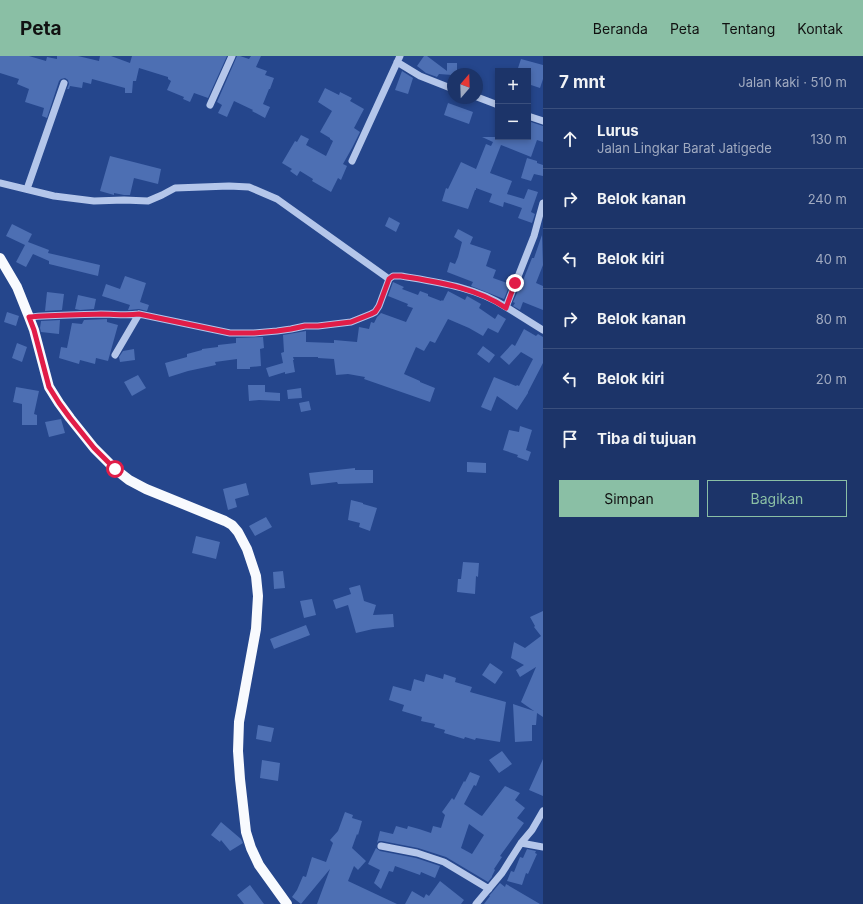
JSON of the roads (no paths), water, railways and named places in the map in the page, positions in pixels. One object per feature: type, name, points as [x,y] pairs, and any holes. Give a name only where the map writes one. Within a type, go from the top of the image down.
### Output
[{"type":"main road","points":[[0,258],[17,287],[34,330],[49,387],[70,418],[94,448],[115,469],[129,480],[225,520],[238,532],[247,549],[256,576],[258,596],[256,629],[239,722],[238,751],[243,811],[246,832],[251,848],[259,865],[287,904]]},
{"type":"street","points":[[210,105],[232,56]]},
{"type":"street","points":[[352,161],[398,59],[420,76],[447,87]]},
{"type":"street","points":[[27,189],[64,83]]},
{"type":"street","points":[[483,99],[495,104]]},
{"type":"street","points":[[531,117],[543,121]]},
{"type":"street","points":[[0,183],[54,196],[94,201],[148,201],[175,188],[229,186],[249,187],[277,199],[389,279]]},
{"type":"street","points":[[506,308],[531,243],[540,227],[543,203]]},
{"type":"street","points":[[29,317],[139,314],[230,333],[277,331],[305,326],[351,322],[367,316],[375,312],[379,306],[389,279],[393,276],[401,276],[470,290],[497,302],[543,330]]},
{"type":"street","points":[[115,355],[139,314]]},
{"type":"street","points":[[476,904],[502,873],[521,843],[532,830],[543,811]]},
{"type":"street","points":[[521,843],[543,847]]},
{"type":"street","points":[[381,846],[417,853],[444,862],[489,889]]}]
